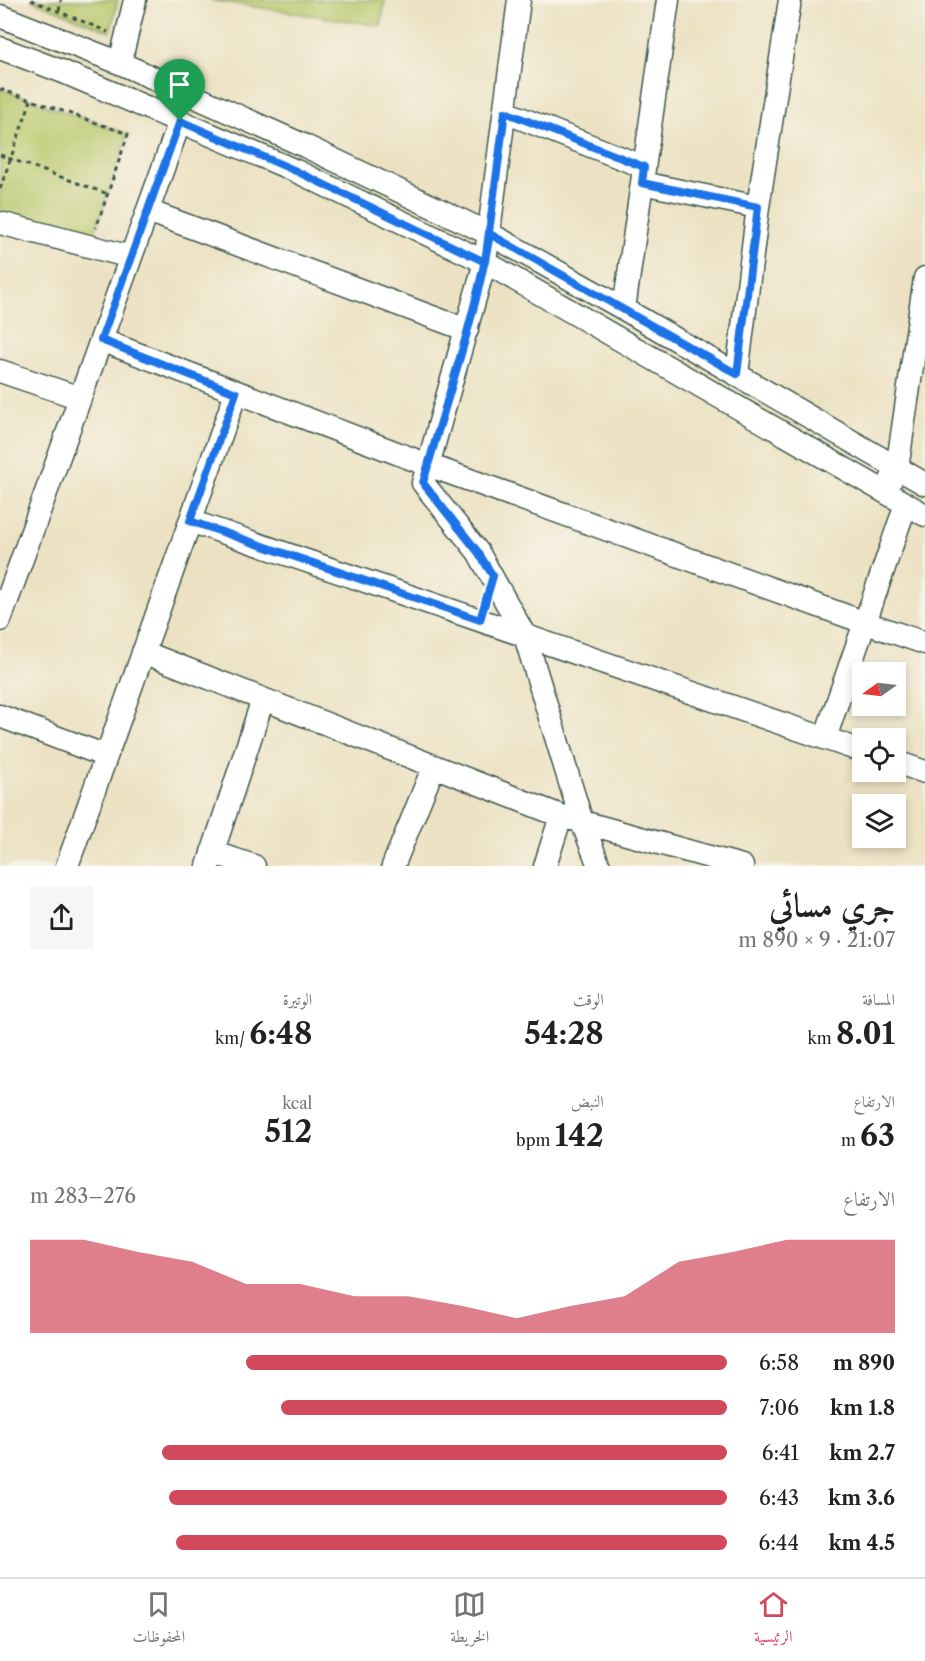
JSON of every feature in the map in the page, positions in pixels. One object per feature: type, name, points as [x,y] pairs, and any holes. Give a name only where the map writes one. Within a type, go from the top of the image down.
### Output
[{"type":"street","points":[[120,63],[135,0]]},
{"type":"street","points":[[519,0],[485,262],[423,483],[478,552],[525,636],[572,819],[599,866]]},
{"type":"street","points":[[624,309],[668,0]]},
{"type":"street","points":[[737,374],[758,207],[790,0]]},
{"type":"street","points":[[0,16],[120,63],[305,146],[490,234],[925,484]]},
{"type":"street","points":[[0,48],[296,171],[485,262],[916,509],[866,623],[825,738]]},
{"type":"street","points":[[505,112],[643,175],[758,207]]},
{"type":"street","points":[[0,620],[180,121]]},
{"type":"street","points":[[148,211],[467,330]]},
{"type":"street","points":[[0,223],[131,257]]},
{"type":"street","points":[[885,492],[897,469],[921,333],[925,278]]},
{"type":"street","points":[[101,340],[428,465],[925,643]]},
{"type":"street","points":[[0,371],[80,398]]},
{"type":"street","points":[[67,866],[236,393]]},
{"type":"street","points":[[190,521],[852,747]]},
{"type":"street","points":[[480,620],[493,576]]},
{"type":"street","points":[[143,652],[572,819],[742,866]]},
{"type":"street","points":[[254,866],[210,859],[263,699]]},
{"type":"street","points":[[0,716],[106,756]]},
{"type":"street","points":[[906,765],[925,772]]},
{"type":"street","points":[[393,866],[434,766]]},
{"type":"street","points":[[545,866],[572,819]]},
{"type":"path","points":[[31,0],[110,32]]},
{"type":"path","points":[[59,11],[61,0]]},
{"type":"path","points":[[0,89],[128,134],[93,235]]},
{"type":"path","points":[[0,189],[31,100]]},
{"type":"path","points":[[0,155],[108,194]]},
{"type":"green space","points":[[31,0],[118,0],[110,32]]},
{"type":"green space","points":[[210,0],[385,0],[381,26]]},
{"type":"green space","points":[[0,89],[128,134],[90,246],[0,214]]},
{"type":"route","points":[[180,121],[101,340],[236,393],[190,521],[480,620],[493,576],[478,552],[423,483],[467,330],[485,262],[490,234],[737,374],[758,207],[642,183],[644,167],[505,112],[485,262],[296,171],[180,121]]}]
